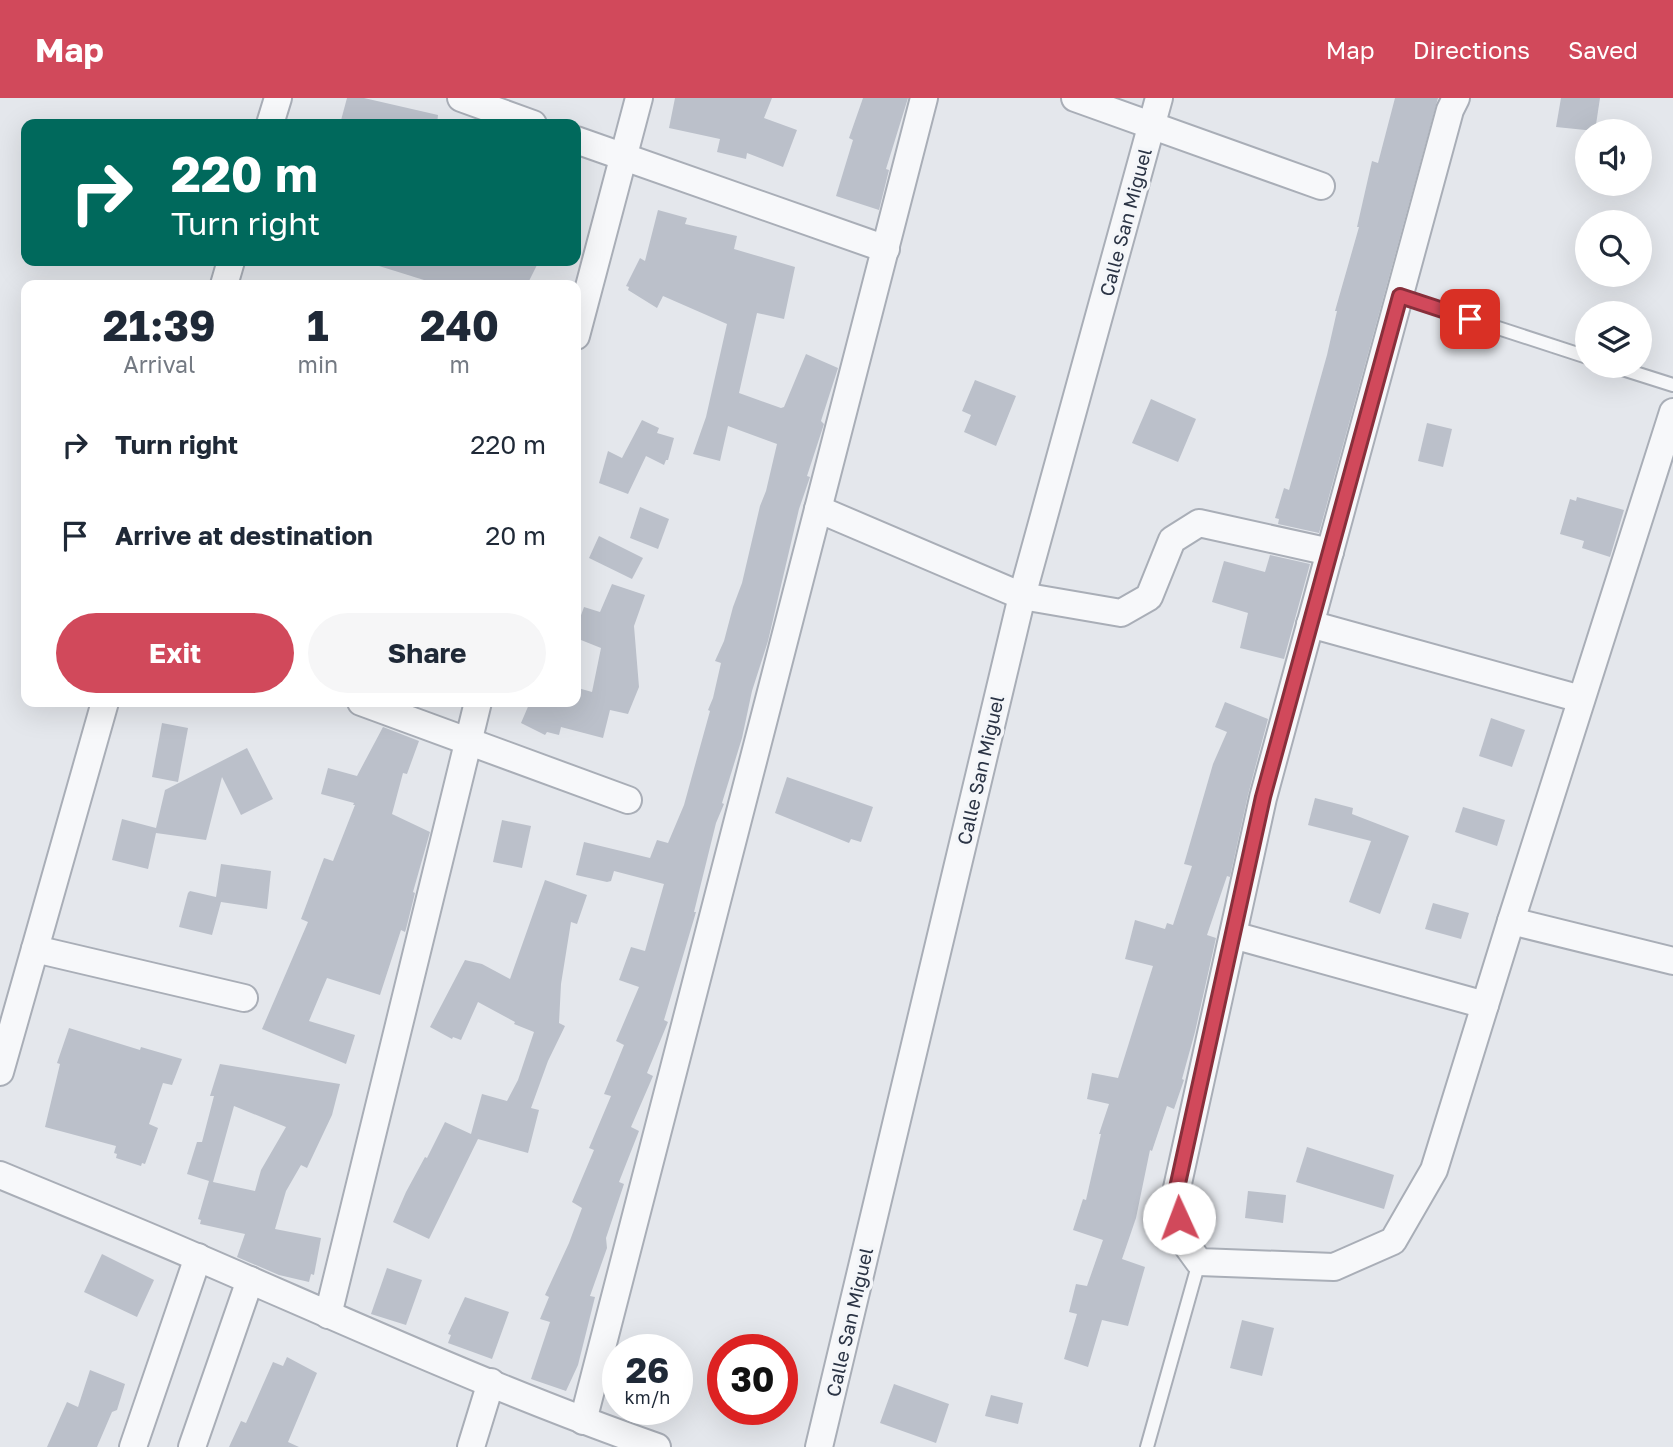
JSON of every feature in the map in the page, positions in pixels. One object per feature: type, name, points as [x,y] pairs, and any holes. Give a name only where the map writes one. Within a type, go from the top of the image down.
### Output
[{"type":"street","points":[[272,119],[278,98]]},
{"type":"street","points":[[461,98],[519,119]]},
{"type":"street","points":[[581,318],[639,98]]},
{"type":"street","points":[[583,1421],[924,98]]},
{"type":"street","points":[[1075,98],[1321,186]]},
{"type":"street","name":"Calle San Miguel","points":[[820,1447],[1022,596],[1159,98]]},
{"type":"street","points":[[1456,98],[1450,110],[1263,797],[1175,1197],[1183,1240],[1199,1262],[1334,1267],[1393,1241],[1434,1170],[1510,921],[1673,412]]},
{"type":"street","points":[[581,142],[886,249]]},
{"type":"street","points":[[818,509],[1022,596],[1121,613],[1149,597],[1172,540],[1199,523],[1330,551]]},
{"type":"street","points":[[1310,624],[1581,698]]},
{"type":"street","points":[[0,1072],[104,707]]},
{"type":"street","points":[[374,707],[628,800]]},
{"type":"street","points":[[328,1315],[477,707]]},
{"type":"street","points":[[1510,921],[1673,961]]},
{"type":"street","points":[[1233,935],[1485,1005]]},
{"type":"street","points":[[35,949],[244,998]]},
{"type":"street","points":[[0,1175],[583,1421],[657,1447]]},
{"type":"street","points":[[133,1447],[198,1257]]},
{"type":"street","points":[[192,1447],[250,1280]]},
{"type":"street","points":[[471,1447],[491,1382]]},
{"type":"lane","points":[[1400,296],[1575,353]]},
{"type":"lane","points":[[1651,378],[1673,385]]},
{"type":"lane","points":[[1147,1447],[1199,1262]]},
{"type":"building","points":[[347,98],[364,98],[438,115],[438,119],[341,119]]},
{"type":"building","points":[[675,98],[772,98],[764,118],[797,130],[783,167],[747,153],[746,159],[717,152],[720,139],[669,128]]},
{"type":"building","points":[[863,98],[908,98],[886,169],[889,170],[879,210],[836,196],[853,140],[849,138]]},
{"type":"building","points":[[1395,98],[1438,98],[1319,533],[1278,524],[1279,519],[1275,518],[1284,488],[1289,490],[1327,355],[1335,311],[1359,227],[1372,161],[1378,163]]},
{"type":"building","points":[[1561,98],[1600,98],[1597,119],[1575,119],[1575,129],[1556,127]]},
{"type":"building","points":[[658,210],[687,218],[685,224],[737,236],[734,249],[795,267],[784,319],[757,313],[739,393],[781,408],[784,407],[806,354],[838,368],[821,421],[824,424],[807,476],[810,477],[799,509],[742,738],[716,823],[696,912],[664,1020],[668,1022],[647,1073],[653,1076],[631,1127],[639,1131],[619,1182],[624,1184],[606,1238],[607,1248],[590,1296],[595,1297],[578,1365],[566,1391],[531,1379],[550,1322],[540,1319],[549,1297],[545,1295],[582,1208],[572,1202],[594,1150],[589,1148],[611,1096],[604,1094],[624,1045],[616,1041],[639,987],[619,980],[631,947],[645,951],[664,884],[614,871],[611,881],[607,882],[576,875],[584,842],[650,858],[657,840],[668,843],[684,805],[710,711],[708,710],[721,663],[715,661],[742,583],[777,444],[728,426],[720,461],[693,454],[706,417],[727,324],[663,296],[657,308],[628,290],[629,287],[626,286],[640,258],[645,261]]},
{"type":"building","points":[[379,266],[536,266],[530,280],[424,280]]},
{"type":"building","points":[[975,380],[1016,396],[996,446],[964,432],[971,415],[962,411]]},
{"type":"building","points":[[1151,399],[1196,419],[1178,462],[1132,443]]},
{"type":"building","points":[[642,420],[659,428],[657,433],[674,438],[668,460],[664,465],[646,456],[628,494],[599,483],[608,451],[622,458]]},
{"type":"building","points":[[1427,423],[1452,429],[1443,467],[1418,461]]},
{"type":"building","points":[[1577,497],[1624,510],[1610,557],[1582,548],[1584,541],[1560,534],[1570,499],[1576,501]]},
{"type":"building","points":[[640,507],[669,519],[658,549],[630,538]]},
{"type":"building","points":[[599,536],[643,558],[632,579],[589,558]]},
{"type":"building","points":[[1270,555],[1310,564],[1284,659],[1240,648],[1248,613],[1212,602],[1224,561],[1265,572]]},
{"type":"building","points":[[612,584],[645,595],[634,626],[639,687],[628,714],[610,710],[603,738],[561,727],[559,735],[547,732],[545,735],[521,723],[528,707],[581,707],[581,689],[592,692],[601,648],[581,640],[581,615],[584,607],[600,612]]},
{"type":"building","points":[[1225,702],[1268,719],[1230,877],[1227,876],[1207,935],[1216,938],[1182,1079],[1184,1080],[1174,1109],[1167,1106],[1152,1151],[1150,1150],[1136,1218],[1122,1259],[1145,1267],[1128,1326],[1102,1320],[1088,1367],[1064,1359],[1077,1314],[1069,1312],[1076,1284],[1087,1286],[1103,1240],[1073,1230],[1083,1199],[1086,1200],[1099,1134],[1109,1104],[1087,1099],[1092,1073],[1118,1078],[1153,966],[1125,959],[1135,920],[1165,929],[1167,923],[1173,925],[1192,866],[1184,864],[1213,764],[1227,732],[1215,727]]},
{"type":"building","points":[[1491,718],[1525,730],[1512,767],[1479,756]]},
{"type":"building","points":[[162,723],[188,728],[178,782],[152,777]]},
{"type":"building","points":[[383,727],[419,741],[407,774],[403,773],[392,814],[430,832],[406,929],[405,932],[401,930],[380,995],[327,978],[309,1021],[355,1035],[346,1064],[262,1029],[308,922],[301,919],[324,858],[333,861],[355,805],[321,794],[328,768],[357,776]]},
{"type":"building","points":[[247,748],[273,799],[241,815],[222,777],[206,840],[156,833],[148,869],[112,860],[122,819],[156,828],[165,790]]},
{"type":"building","points":[[787,777],[873,807],[861,842],[851,839],[849,843],[775,813]]},
{"type":"building","points":[[1315,798],[1353,808],[1352,814],[1409,836],[1380,914],[1349,902],[1371,841],[1308,825]]},
{"type":"building","points":[[1463,807],[1505,820],[1497,846],[1455,832]]},
{"type":"building","points":[[502,820],[531,826],[522,868],[493,862]]},
{"type":"building","points":[[221,864],[271,871],[267,909],[221,902],[212,935],[179,927],[190,891],[216,897]]},
{"type":"building","points":[[545,880],[587,895],[577,924],[571,922],[561,984],[559,1023],[565,1026],[548,1061],[531,1108],[539,1110],[528,1153],[478,1139],[429,1239],[393,1222],[406,1192],[445,1122],[471,1134],[482,1094],[507,1101],[518,1080],[534,1032],[514,1024],[515,1022],[478,1002],[461,1040],[452,1039],[430,1027],[465,960],[482,964],[510,979]]},
{"type":"building","points":[[1433,903],[1469,913],[1461,939],[1425,929]]},
{"type":"building","points":[[69,1028],[140,1050],[141,1047],[182,1059],[172,1085],[163,1083],[149,1124],[158,1128],[145,1164],[142,1163],[141,1166],[116,1158],[116,1146],[45,1127],[60,1064],[57,1063]]},
{"type":"building","points":[[220,1064],[340,1084],[332,1115],[307,1168],[301,1165],[286,1191],[275,1229],[321,1238],[314,1275],[311,1274],[309,1282],[279,1275],[237,1257],[245,1234],[200,1224],[201,1220],[198,1219],[209,1181],[187,1174],[197,1142],[202,1142],[214,1096],[210,1096]],"holes":[[[234,1106],[286,1127],[261,1170],[255,1191],[213,1182]]]},
{"type":"building","points":[[1307,1147],[1394,1175],[1384,1209],[1296,1182]]},
{"type":"building","points":[[1248,1191],[1286,1195],[1283,1223],[1245,1218]]},
{"type":"building","points":[[102,1254],[154,1280],[137,1317],[84,1292]]},
{"type":"building","points":[[387,1268],[422,1280],[406,1325],[371,1314]]},
{"type":"building","points":[[465,1297],[509,1312],[492,1359],[448,1343],[451,1335],[448,1334]]},
{"type":"building","points":[[1242,1320],[1274,1328],[1262,1376],[1230,1368]]},
{"type":"building","points":[[287,1357],[317,1373],[288,1442],[299,1447],[229,1447],[241,1421],[246,1423],[273,1362],[283,1366]]},
{"type":"building","points":[[90,1370],[125,1384],[117,1410],[112,1412],[97,1447],[47,1447],[67,1402],[78,1407]]},
{"type":"building","points":[[894,1384],[949,1404],[936,1443],[880,1423]]},
{"type":"building","points":[[991,1395],[1023,1403],[1018,1424],[985,1416]]},
{"type":"route","points":[[1179,1218],[1175,1197],[1263,797],[1400,296],[1470,319]]}]
